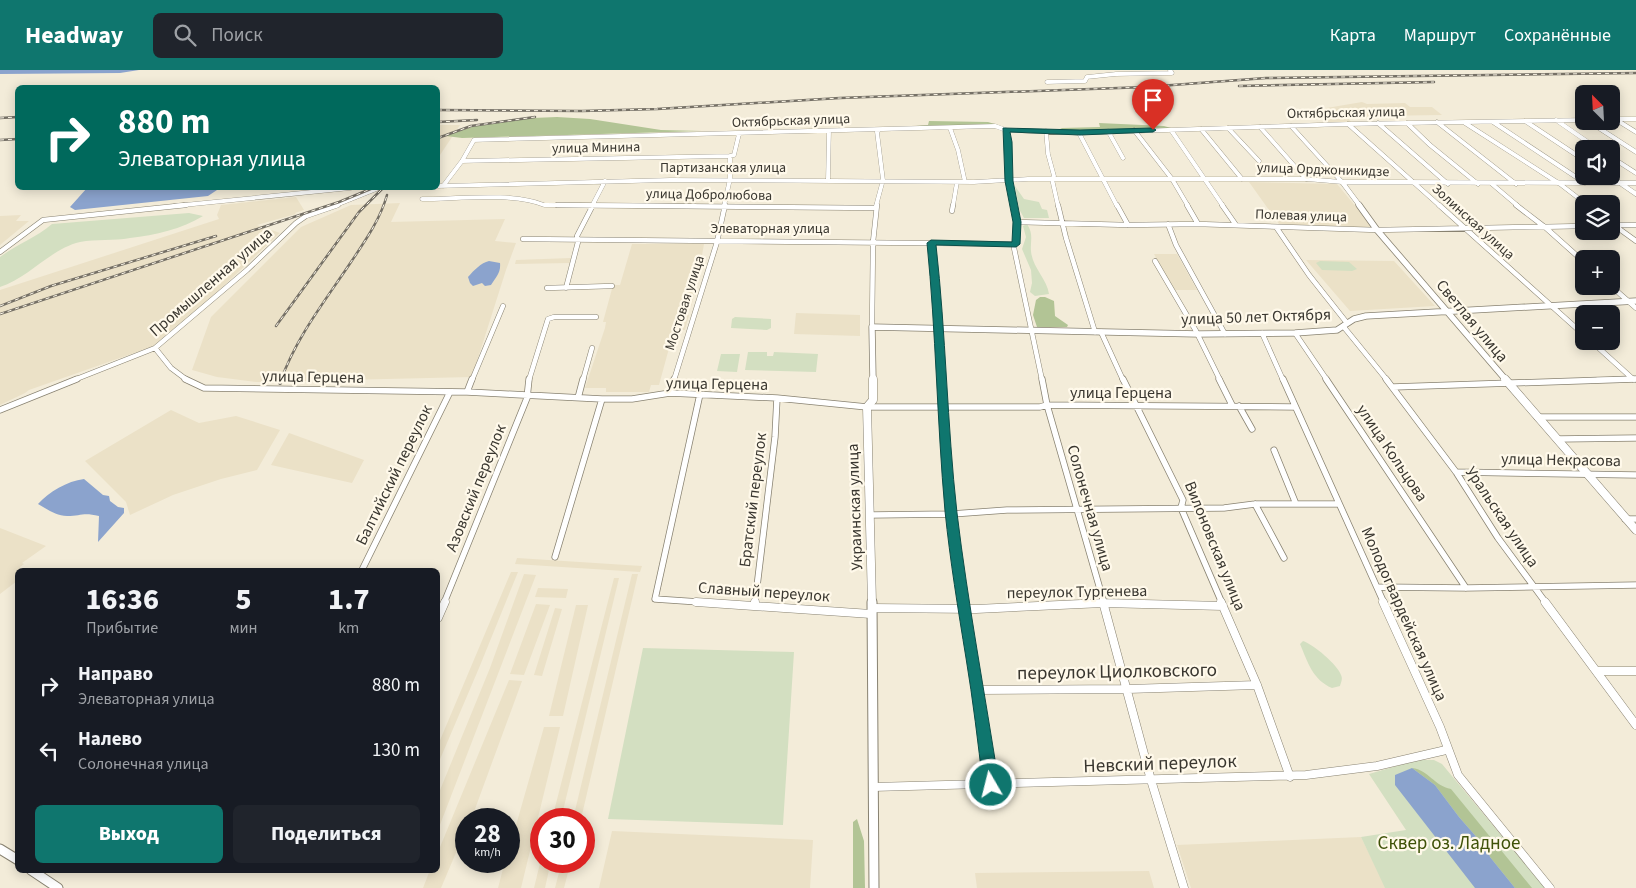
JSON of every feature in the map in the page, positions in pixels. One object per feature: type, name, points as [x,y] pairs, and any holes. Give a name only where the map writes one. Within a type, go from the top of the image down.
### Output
[{"type":"main road","name":"улица Орджоникидзе","points":[[1342,182],[1414,184],[1575,183]]},
{"type":"main road","name":"Светлая улица","points":[[1342,182],[1377,230],[1445,311],[1636,530]]},
{"type":"main road","name":"улица Орджоникидзе","points":[[1620,184],[1636,183]]},
{"type":"main road","points":[[1620,184],[1636,194]]},
{"type":"main road","name":"улица 50 лет Октября","points":[[872,327],[1198,334],[1328,331],[1359,317],[1633,301]]},
{"type":"main road","name":"Украинская улица","points":[[872,327],[873,400],[867,407],[871,515],[874,888]]},
{"type":"main road","points":[[0,848],[15,858]]},
{"type":"main road","points":[[36,873],[58,888]]},
{"type":"street","points":[[1047,82],[1085,81],[1087,77],[1116,74],[1170,74],[1172,73],[1170,70]]},
{"type":"street","points":[[1620,119],[1636,119]]},
{"type":"street","points":[[1556,120],[1585,140]]},
{"type":"street","name":"Октябрьская улица","points":[[462,161],[474,140],[995,126],[1006,130],[1080,132],[1201,130],[1378,123],[1575,120]]},
{"type":"street","points":[[1525,121],[1575,154]]},
{"type":"street","points":[[1437,122],[1516,184]]},
{"type":"street","points":[[1464,122],[1575,196]]},
{"type":"street","points":[[1493,122],[1575,176]]},
{"type":"street","points":[[1378,123],[1448,184]]},
{"type":"street","points":[[1407,123],[1430,145],[1478,184]]},
{"type":"street","points":[[1620,123],[1636,132]]},
{"type":"street","name":"Золинская улица","points":[[1348,124],[1575,327]]},
{"type":"street","name":"Светлая улица","points":[[1291,126],[1342,182]]},
{"type":"street","points":[[1260,127],[1306,179]]},
{"type":"street","points":[[950,128],[958,150],[964,182]]},
{"type":"street","points":[[1228,128],[1259,162]]},
{"type":"street","name":"Украинская улица","points":[[872,327],[873,242],[876,208],[883,180],[877,132],[879,130]]},
{"type":"street","name":"Солонечная улица","points":[[1006,130],[1009,142],[1009,181],[1017,222],[1016,244],[1014,248],[1048,405],[1128,689],[1151,780],[1184,888]]},
{"type":"street","points":[[1134,130],[1172,179],[1198,224]]},
{"type":"street","points":[[1171,130],[1236,225]]},
{"type":"street","points":[[1201,130],[1242,179]]},
{"type":"street","points":[[1602,130],[1636,152]]},
{"type":"street","points":[[828,179],[830,131]]},
{"type":"street","name":"Вилоновская улица","points":[[1046,131],[1048,154],[1054,176],[1052,179],[1063,223],[1098,332],[1183,500],[1181,508],[1257,685],[1290,777]]},
{"type":"street","points":[[1108,131],[1122,158]]},
{"type":"street","points":[[1080,132],[1102,179],[1128,224]]},
{"type":"street","name":"Мостовая улица","points":[[670,393],[717,240],[726,206],[730,179],[730,156],[734,155],[739,134]]},
{"type":"street","name":"улица Минина","points":[[462,161],[730,156]]},
{"type":"street","points":[[443,186],[462,161]]},
{"type":"street","points":[[1620,163],[1636,173]]},
{"type":"street","name":"Партизанская улица","points":[[443,186],[730,179],[1009,181]]},
{"type":"street","name":"улица Орджоникидзе","points":[[1009,181],[1052,179],[1306,179],[1342,182]]},
{"type":"street","points":[[566,288],[577,236],[605,181]]},
{"type":"street","points":[[952,211],[957,182]]},
{"type":"street","points":[[1492,184],[1575,254]]},
{"type":"street","points":[[0,252],[43,220],[332,190]]},
{"type":"street","name":"Промышленная улица","points":[[0,410],[156,348],[247,270],[296,223],[306,216],[374,190]]},
{"type":"street","name":"улица Добролюбова","points":[[422,199],[506,198],[534,200],[542,205],[876,208]]},
{"type":"street","name":"Полевая улица","points":[[1017,222],[1198,224],[1377,230],[1575,226]]},
{"type":"street","points":[[1168,224],[1176,245],[1225,334]]},
{"type":"street","points":[[1620,225],[1636,225]]},
{"type":"street","name":"Уральская улица","points":[[1276,227],[1309,276],[1456,472],[1498,538],[1636,725]]},
{"type":"street","points":[[1620,230],[1636,241]]},
{"type":"street","name":"Элеваторная улица","points":[[523,239],[1016,244]]},
{"type":"street","points":[[931,243],[952,514],[963,608],[978,690],[991,785]]},
{"type":"street","points":[[1154,261],[1198,334],[1232,405]]},
{"type":"street","points":[[547,288],[612,286]]},
{"type":"street","points":[[1620,292],[1633,301],[1636,308]]},
{"type":"street","points":[[468,392],[502,306]]},
{"type":"street","name":"Азовский переулок","points":[[440,613],[528,395],[527,387],[548,319],[554,317],[596,317]]},
{"type":"street","name":"улица Кольцова","points":[[1295,332],[1466,588]]},
{"type":"street","name":"Молодогвардейская улица","points":[[1262,333],[1440,727],[1446,750],[1458,775],[1550,888]]},
{"type":"street","name":"улица Герцена","points":[[156,348],[174,372],[184,380],[204,388],[468,392],[602,399],[632,399],[670,393],[777,398],[867,407],[1040,407],[1048,405],[1138,408],[1232,405],[1294,407]]},
{"type":"street","points":[[578,398],[592,348]]},
{"type":"street","points":[[1601,350],[1635,379]]},
{"type":"street","points":[[1393,387],[1635,379]]},
{"type":"street","name":"Балтийский переулок","points":[[363,568],[450,392]]},
{"type":"street","name":"Славный переулок","points":[[700,394],[655,599],[872,611]]},
{"type":"street","name":"Братский переулок","points":[[755,605],[775,436],[777,398]]},
{"type":"street","points":[[555,557],[602,399]]},
{"type":"street","points":[[1240,406],[1252,429]]},
{"type":"street","points":[[1537,416],[1636,417]]},
{"type":"street","points":[[1557,439],[1636,438]]},
{"type":"street","points":[[1274,450],[1296,504]]},
{"type":"street","name":"улица Некрасова","points":[[1456,472],[1636,475]]},
{"type":"street","points":[[871,515],[952,514],[1006,510],[1224,508],[1255,504],[1339,504]]},
{"type":"street","points":[[1255,504],[1284,558]]},
{"type":"street","points":[[1625,519],[1636,519]]},
{"type":"street","points":[[1377,587],[1466,588],[1532,585],[1636,585]]},
{"type":"street","name":"переулок Тургенева","points":[[872,611],[976,609],[1103,603],[1223,606]]},
{"type":"street","points":[[1597,672],[1636,671]]},
{"type":"street","name":"переулок Циолковского","points":[[978,690],[1128,689],[1257,685]]},
{"type":"street","name":"Невский переулок","points":[[873,787],[1290,777],[1370,767],[1446,750]]},
{"type":"shaded area","points":[[1362,102],[1367,104],[1405,103],[1410,107],[1432,107],[1442,115],[1374,116],[1375,118],[1348,118],[1351,122],[1327,122],[1309,111]]},
{"type":"shaded area","points":[[440,125],[460,125],[440,155]]},
{"type":"shaded area","points":[[1249,182],[1337,184],[1373,227],[1307,227],[1306,225],[1279,224]]},
{"type":"shaded area","points":[[296,197],[304,210],[257,225],[280,233],[203,305],[154,346],[29,390],[0,405],[0,290],[219,219],[217,215],[221,205]]},
{"type":"shaded area","points":[[400,203],[391,222],[505,219],[495,241],[516,243],[472,377],[257,382],[217,377],[192,370],[211,317],[301,227],[351,205]]},
{"type":"shaded area","points":[[21,215],[16,221],[29,221],[0,245],[0,216]]},
{"type":"shaded area","points":[[632,244],[704,244],[691,307],[678,307],[677,315],[689,315],[685,330],[674,330],[659,385],[651,385],[649,392],[606,392],[606,388],[585,388],[605,328],[606,322],[603,322],[613,285],[620,285]]},
{"type":"shaded area","points":[[1154,254],[1177,254],[1197,290],[1172,290]]},
{"type":"shaded area","points":[[571,258],[570,263],[515,264],[516,260]]},
{"type":"shaded area","points":[[1306,260],[1394,261],[1435,306],[1350,311]]},
{"type":"shaded area","points":[[796,313],[860,315],[860,336],[794,334]]},
{"type":"shaded area","points":[[171,410],[199,423],[236,416],[280,430],[257,470],[221,479],[173,495],[130,515],[126,502],[85,461]]},
{"type":"shaded area","points":[[289,433],[364,460],[352,483],[271,465]]},
{"type":"shaded area","points":[[0,528],[46,546],[22,563],[24,564],[20,568],[15,568],[15,583],[0,594]]},
{"type":"shaded area","points":[[517,558],[642,566],[640,572],[515,564]]},
{"type":"shaded area","points":[[511,572],[518,572],[440,759],[440,740]]},
{"type":"shaded area","points":[[524,574],[536,575],[440,825],[440,790],[490,668]]},
{"type":"shaded area","points":[[632,574],[638,574],[584,808],[576,808]]},
{"type":"shaded area","points":[[614,578],[619,578],[564,808],[555,808]]},
{"type":"shaded area","points":[[538,588],[568,589],[566,598],[535,597]]},
{"type":"shaded area","points":[[536,604],[550,605],[524,675],[510,674]]},
{"type":"shaded area","points":[[576,605],[588,605],[563,716],[549,716]]},
{"type":"shaded area","points":[[555,608],[562,609],[542,676],[534,675]]},
{"type":"shaded area","points":[[509,680],[522,681],[475,808],[456,808]]},
{"type":"shaded area","points":[[544,727],[560,727],[540,808],[530,808],[530,851],[521,888],[498,888],[502,873],[520,873],[520,811]]},
{"type":"shaded area","points":[[455,811],[455,855],[441,888],[423,888],[429,873],[440,873],[440,847]]},
{"type":"shaded area","points":[[612,831],[813,840],[810,888],[599,888]]},
{"type":"shaded area","points":[[1361,837],[1386,888],[1191,888],[1177,845]]},
{"type":"shaded area","points":[[1149,871],[1154,888],[977,888],[975,873]]},
{"type":"shaded area","points":[[538,873],[548,873],[545,888],[534,888]]},
{"type":"shaded area","points":[[559,873],[568,873],[564,888],[555,888]]},
{"type":"green space","points":[[557,117],[590,119],[661,130],[702,131],[462,138],[446,136],[472,127],[500,121]]},
{"type":"green space","points":[[929,121],[988,122],[998,125],[916,126],[928,125]]},
{"type":"green space","points":[[1099,123],[1164,126],[1171,128],[1153,130],[1058,130],[1062,128],[1100,127]]},
{"type":"green space","points":[[1015,186],[1024,199],[1039,202],[1042,209],[1047,210],[1049,218],[1024,218],[1019,209]]},
{"type":"green space","points":[[189,213],[203,216],[177,228],[159,233],[124,239],[80,242],[59,251],[21,277],[0,287],[0,257],[52,224]]},
{"type":"green space","points":[[1027,224],[1031,235],[1032,257],[1049,294],[1035,296],[1030,292],[1032,283],[1031,270],[1022,249],[1026,237],[1023,226]]},
{"type":"green space","points":[[1320,261],[1349,262],[1357,269],[1352,271],[1322,270],[1316,263]]},
{"type":"green space","points":[[1040,297],[1054,301],[1055,316],[1068,325],[1067,327],[1037,327],[1033,315],[1036,300]]},
{"type":"green space","points":[[735,317],[771,319],[771,328],[767,330],[731,328],[732,319]]},
{"type":"green space","points":[[748,352],[767,352],[767,356],[773,356],[774,352],[818,354],[816,372],[745,370]]},
{"type":"green space","points":[[721,354],[740,354],[737,372],[717,371]]},
{"type":"green space","points":[[1303,641],[1319,650],[1335,666],[1342,676],[1340,686],[1332,688],[1325,685],[1316,676],[1300,644]]},
{"type":"green space","points":[[643,648],[794,652],[783,825],[608,819]]},
{"type":"green space","name":"Сквер оз. Ладное","points":[[1417,760],[1434,760],[1442,764],[1545,888],[1385,888],[1361,837],[1406,830],[1369,774]]},
{"type":"green space","points":[[1412,768],[1418,769],[1440,785],[1451,789],[1532,888],[1515,888],[1490,857],[1487,849],[1459,817],[1435,785]]},
{"type":"green space","points":[[857,819],[864,841],[865,888],[853,888],[853,822]]},
{"type":"water","points":[[0,70],[139,70],[120,73],[0,74]]},
{"type":"water","points":[[85,190],[217,190],[208,196],[75,210],[70,207]]},
{"type":"water","points":[[489,261],[500,263],[500,270],[491,285],[485,286],[482,283],[473,286],[468,277],[483,263]]},
{"type":"water","points":[[84,479],[103,495],[109,496],[110,501],[118,507],[124,508],[124,513],[98,542],[99,516],[86,514],[63,516],[38,504],[47,495],[59,488],[71,482]]},
{"type":"water","points":[[1412,768],[1435,785],[1459,817],[1487,849],[1490,857],[1515,888],[1475,888],[1395,785],[1395,775]]},
{"type":"railway","points":[[440,110],[582,111],[657,109],[840,98],[1146,87],[1266,78],[1636,73]]},
{"type":"railway","points":[[1239,86],[1434,82]]},
{"type":"railway","points":[[0,118],[15,117]]},
{"type":"railway","points":[[440,137],[471,126],[535,117]]},
{"type":"railway","points":[[440,122],[477,120]]},
{"type":"railway","points":[[0,140],[15,139]]},
{"type":"railway","points":[[0,314],[339,202],[368,190]]},
{"type":"railway","points":[[276,326],[359,212],[381,190]]},
{"type":"railway","points":[[281,380],[303,334],[372,230],[387,195]]},
{"type":"railway","points":[[0,306],[51,286],[216,236]]},
{"type":"railway","points":[[280,383],[281,379]]},
{"type":"route","points":[[991,785],[973,659],[963,608],[952,514],[944,435],[936,291],[931,243],[1016,244],[1017,222],[1009,181],[1009,142],[1006,130],[1057,132],[1153,130]]}]
